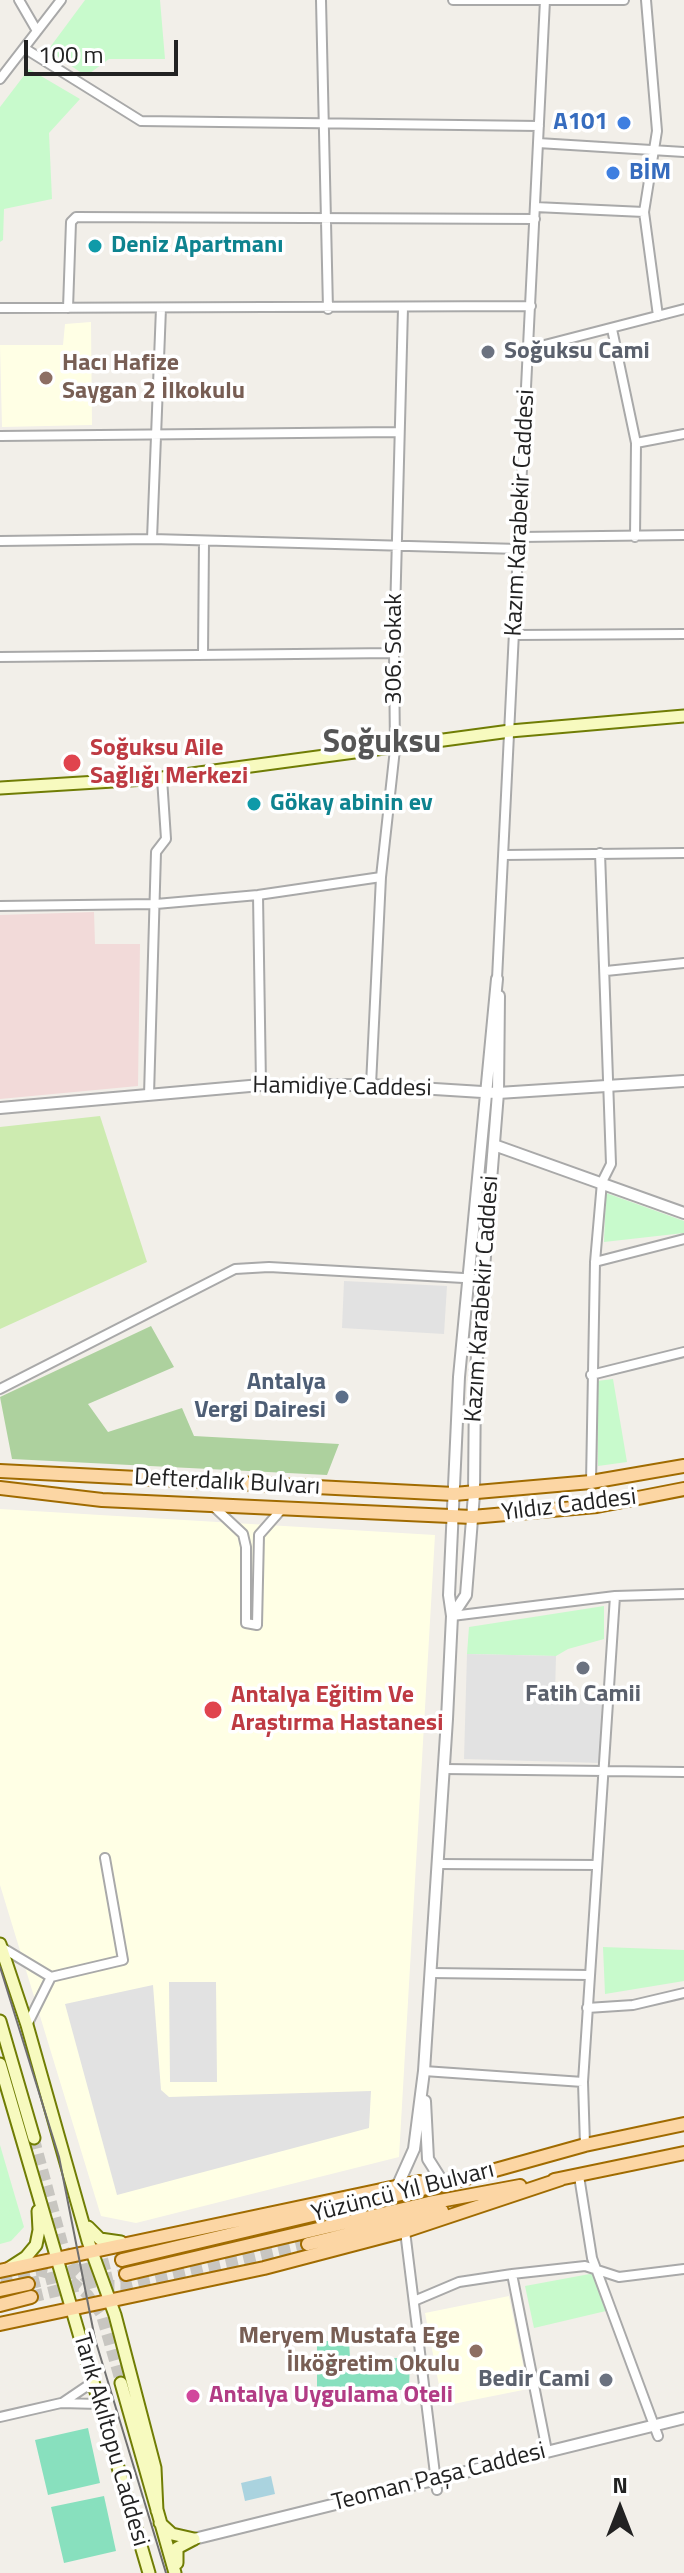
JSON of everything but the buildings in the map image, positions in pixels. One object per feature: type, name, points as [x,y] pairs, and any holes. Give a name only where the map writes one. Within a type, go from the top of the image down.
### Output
[{"type":"main road","points":[[0,788],[162,778],[395,749],[510,731],[684,716]]},
{"type":"main road","name":"Yıldız Caddesi","points":[[454,1494],[591,1482],[684,1466]]},
{"type":"main road","name":"Defterdalık Bulvarı","points":[[0,1471],[454,1494]]},
{"type":"main road","name":"Defterdalık Bulvarı","points":[[0,1488],[102,1500],[453,1515]]},
{"type":"main road","name":"Yıldız Caddesi","points":[[453,1515],[472,1517],[597,1506],[684,1489]]},
{"type":"main road","points":[[0,1945],[27,2025],[82,2216],[91,2232],[100,2239],[128,2242]]},
{"type":"main road","points":[[0,2021],[34,2138]]},
{"type":"main road","points":[[0,2064],[57,2259]]},
{"type":"main road","name":"Yüzüncü Yıl Bulvarı","points":[[684,2124],[585,2145],[124,2267],[684,2153]]},
{"type":"main road","points":[[3,2271],[128,2242],[554,2155]]},
{"type":"main road","points":[[0,2324],[264,2268],[405,2231],[561,2179]]},
{"type":"main road","points":[[308,2244],[561,2179]]},
{"type":"main road","points":[[3,2271],[26,2257],[39,2236],[35,2182]]},
{"type":"main road","name":"Tarık Akıltopu Caddesi","points":[[82,2216],[110,2300],[155,2468],[158,2517]]},
{"type":"main road","name":"Tarık Akıltopu Caddesi","points":[[57,2259],[149,2573]]},
{"type":"main road","points":[[0,2290],[28,2284]]},
{"type":"main road","points":[[0,2305],[31,2297]]},
{"type":"main road","points":[[121,2383],[177,2573]]},
{"type":"main road","points":[[158,2517],[172,2534],[194,2539]]},
{"type":"main road","points":[[177,2573],[175,2552],[179,2546],[194,2539]]},
{"type":"street","points":[[19,0],[37,31]]},
{"type":"street","points":[[0,79],[61,0]]},
{"type":"street","points":[[321,0],[328,309]]},
{"type":"street","points":[[453,0],[624,0]]},
{"type":"street","name":"Kazım Karabekir Caddesi","points":[[424,2071],[445,1769],[452,1616],[449,1595],[466,1279],[497,979],[545,0]]},
{"type":"street","points":[[646,0],[657,100],[657,131],[644,212],[658,316]]},
{"type":"street","points":[[24,48],[141,121],[539,126]]},
{"type":"street","points":[[538,143],[684,152]]},
{"type":"street","points":[[535,207],[644,212]]},
{"type":"street","points":[[68,308],[71,222],[76,217],[535,219]]},
{"type":"street","points":[[0,308],[531,306]]},
{"type":"street","points":[[152,539],[161,308]]},
{"type":"street","name":"306. Sokak","points":[[371,1085],[381,877],[395,749],[398,432],[403,308]]},
{"type":"street","points":[[529,349],[684,309]]},
{"type":"street","points":[[612,329],[636,443],[635,537]]},
{"type":"street","points":[[0,436],[398,432]]},
{"type":"street","points":[[636,443],[684,434]]},
{"type":"street","points":[[520,537],[684,535]]},
{"type":"street","points":[[0,541],[152,539],[519,549]]},
{"type":"street","points":[[203,655],[204,541]]},
{"type":"street","points":[[515,635],[684,634]]},
{"type":"street","points":[[0,657],[394,653]]},
{"type":"street","points":[[149,1095],[156,852],[166,839],[162,778]]},
{"type":"street","points":[[591,1482],[595,1262],[602,1182],[611,1164],[600,853]]},
{"type":"street","points":[[504,855],[684,853]]},
{"type":"street","points":[[0,906],[156,904],[258,895],[381,877]]},
{"type":"street","points":[[258,895],[261,1085]]},
{"type":"street","points":[[606,971],[684,963]]},
{"type":"street","name":"Kazım Karabekir Caddesi","points":[[452,1616],[466,1595],[474,1494],[481,1279],[498,1093],[501,1014],[497,979]]},
{"type":"street","name":"Hamidiye Caddesi","points":[[0,1108],[261,1085],[371,1085],[498,1093],[684,1081]]},
{"type":"street","points":[[494,1145],[684,1213]]},
{"type":"street","points":[[595,1262],[684,1239]]},
{"type":"street","points":[[0,1389],[235,1269],[269,1267],[481,1279]]},
{"type":"street","points":[[591,1375],[684,1352]]},
{"type":"street","points":[[212,1505],[243,1534],[246,1547],[246,1623],[257,1625],[259,1535],[281,1510]]},
{"type":"street","points":[[452,1616],[615,1596],[684,1594]]},
{"type":"street","points":[[585,2145],[583,2082],[587,2008],[606,1772],[615,1596]]},
{"type":"street","points":[[445,1769],[684,1772]]},
{"type":"street","points":[[0,1945],[51,1977],[123,1960],[105,1858]]},
{"type":"street","points":[[439,1864],[597,1865]]},
{"type":"street","points":[[431,1973],[589,1975]]},
{"type":"street","points":[[27,2025],[51,1977]]},
{"type":"street","points":[[587,2008],[633,2005],[684,1993]]},
{"type":"street","points":[[424,2071],[583,2082]]},
{"type":"street","points":[[424,2071],[428,2159],[440,2178]]},
{"type":"street","points":[[397,2187],[414,2149],[424,2071]]},
{"type":"street","points":[[579,2176],[597,2270],[655,2430]]},
{"type":"street","points":[[405,2231],[437,2484]]},
{"type":"street","points":[[414,2301],[459,2282],[512,2274],[585,2266],[619,2277],[684,2269]]},
{"type":"street","points":[[512,2274],[547,2451]]},
{"type":"street","points":[[61,2403],[93,2382]]},
{"type":"street","points":[[0,2417],[61,2403],[99,2404]]},
{"type":"street","name":"Teoman Paşa Caddesi","points":[[194,2539],[437,2484],[547,2451],[655,2430],[684,2418]]},
{"type":"shaded area","name":"Hacı Hafize Saygan 2 İlkokulu","points":[[91,322],[92,425],[2,427],[0,345],[63,345],[65,324]]},
{"type":"shaded area","points":[[94,912],[95,944],[140,944],[138,1086],[0,1099],[0,915]]},
{"type":"shaded area","points":[[344,1281],[447,1286],[444,1334],[342,1328]]},
{"type":"shaded area","name":"Antalya Eğitim Ve Araştırma Hastanesi","points":[[0,1509],[435,1535],[399,2157],[136,2223],[101,2216],[0,1885]]},
{"type":"shaded area","points":[[467,1654],[556,1656],[555,1694],[602,1695],[600,1763],[464,1759]]},
{"type":"shaded area","points":[[169,1982],[216,1982],[217,2082],[170,2082]]},
{"type":"shaded area","points":[[153,1985],[161,2090],[169,2097],[371,2091],[369,2128],[117,2195],[65,2004]]},
{"type":"shaded area","name":"Meryem Mustafa Ege İlköğretim Okulu","points":[[509,2296],[528,2389],[443,2406],[425,2313]]},
{"type":"green space","points":[[85,0],[160,0],[165,59],[109,59],[86,76],[48,50]]},
{"type":"green space","points":[[29,69],[80,99],[49,133],[52,199],[4,209],[3,240],[0,242],[0,107]]},
{"type":"green space","points":[[100,1116],[147,1262],[0,1329],[0,1127]]},
{"type":"green space","points":[[606,1193],[684,1221],[684,1233],[604,1242]]},
{"type":"green space","points":[[151,1326],[174,1367],[88,1404],[108,1432],[182,1408],[194,1436],[339,1444],[327,1475],[12,1459],[0,1397]]},
{"type":"green space","points":[[613,1379],[627,1462],[598,1466],[597,1381]]},
{"type":"green space","points":[[604,1606],[604,1639],[568,1649],[556,1656],[467,1654],[469,1627]]},
{"type":"green space","points":[[603,1947],[684,1950],[684,1981],[605,1994]]},
{"type":"green space","points":[[0,2145],[24,2227],[11,2241],[0,2244]]},
{"type":"green space","points":[[595,2273],[606,2311],[534,2328],[525,2286]]},
{"type":"green space","points":[[317,2341],[349,2341],[350,2358],[410,2358],[409,2390],[350,2390],[349,2394],[317,2394]]},
{"type":"green space","points":[[88,2428],[100,2483],[48,2495],[35,2440]]},
{"type":"green space","points":[[104,2496],[116,2551],[64,2563],[51,2507]]},
{"type":"water","points":[[271,2476],[275,2494],[245,2501],[241,2483]]},
{"type":"tunnel","points":[[34,2138],[64,2249],[73,2266],[86,2278]]},
{"type":"tunnel","points":[[86,2278],[106,2286],[127,2286],[308,2244]]},
{"type":"tunnel","points":[[28,2284],[122,2260]]},
{"type":"tunnel","points":[[0,2277],[38,2270],[61,2276]]},
{"type":"tunnel","points":[[31,2297],[126,2274]]},
{"type":"tunnel","points":[[71,2281],[88,2295],[101,2314],[121,2383]]},
{"type":"tram line","points":[[0,1967],[59,2157],[95,2339],[166,2573]]},
{"type":"place","name":"A101","points":[[624,123]]},
{"type":"place","name":"BİM","points":[[613,173]]},
{"type":"place","name":"Deniz Apartmanı","points":[[95,246]]},
{"type":"place","name":"Soğuksu Cami","points":[[488,352]]},
{"type":"place","name":"Hacı Hafize Saygan 2 İlkokulu","points":[[46,378]]},
{"type":"place","name":"Soğuksu Aile Sağlığı Merkezi","points":[[72,763]]},
{"type":"place","name":"Gökay abinin ev","points":[[254,804]]},
{"type":"place","name":"Antalya Vergi Dairesi","points":[[342,1397]]},
{"type":"place","name":"Fatih Camii","points":[[583,1668]]},
{"type":"place","name":"Antalya Eğitim Ve Araştırma Hastanesi","points":[[213,1710]]},
{"type":"place","name":"Meryem Mustafa Ege İlköğretim Okulu","points":[[476,2351]]},
{"type":"place","name":"Bedir Cami","points":[[606,2380]]},
{"type":"place","name":"Antalya Uygulama Oteli","points":[[193,2396]]},
{"type":"district","name":"Soğuksu","points":[[382,744]]}]
